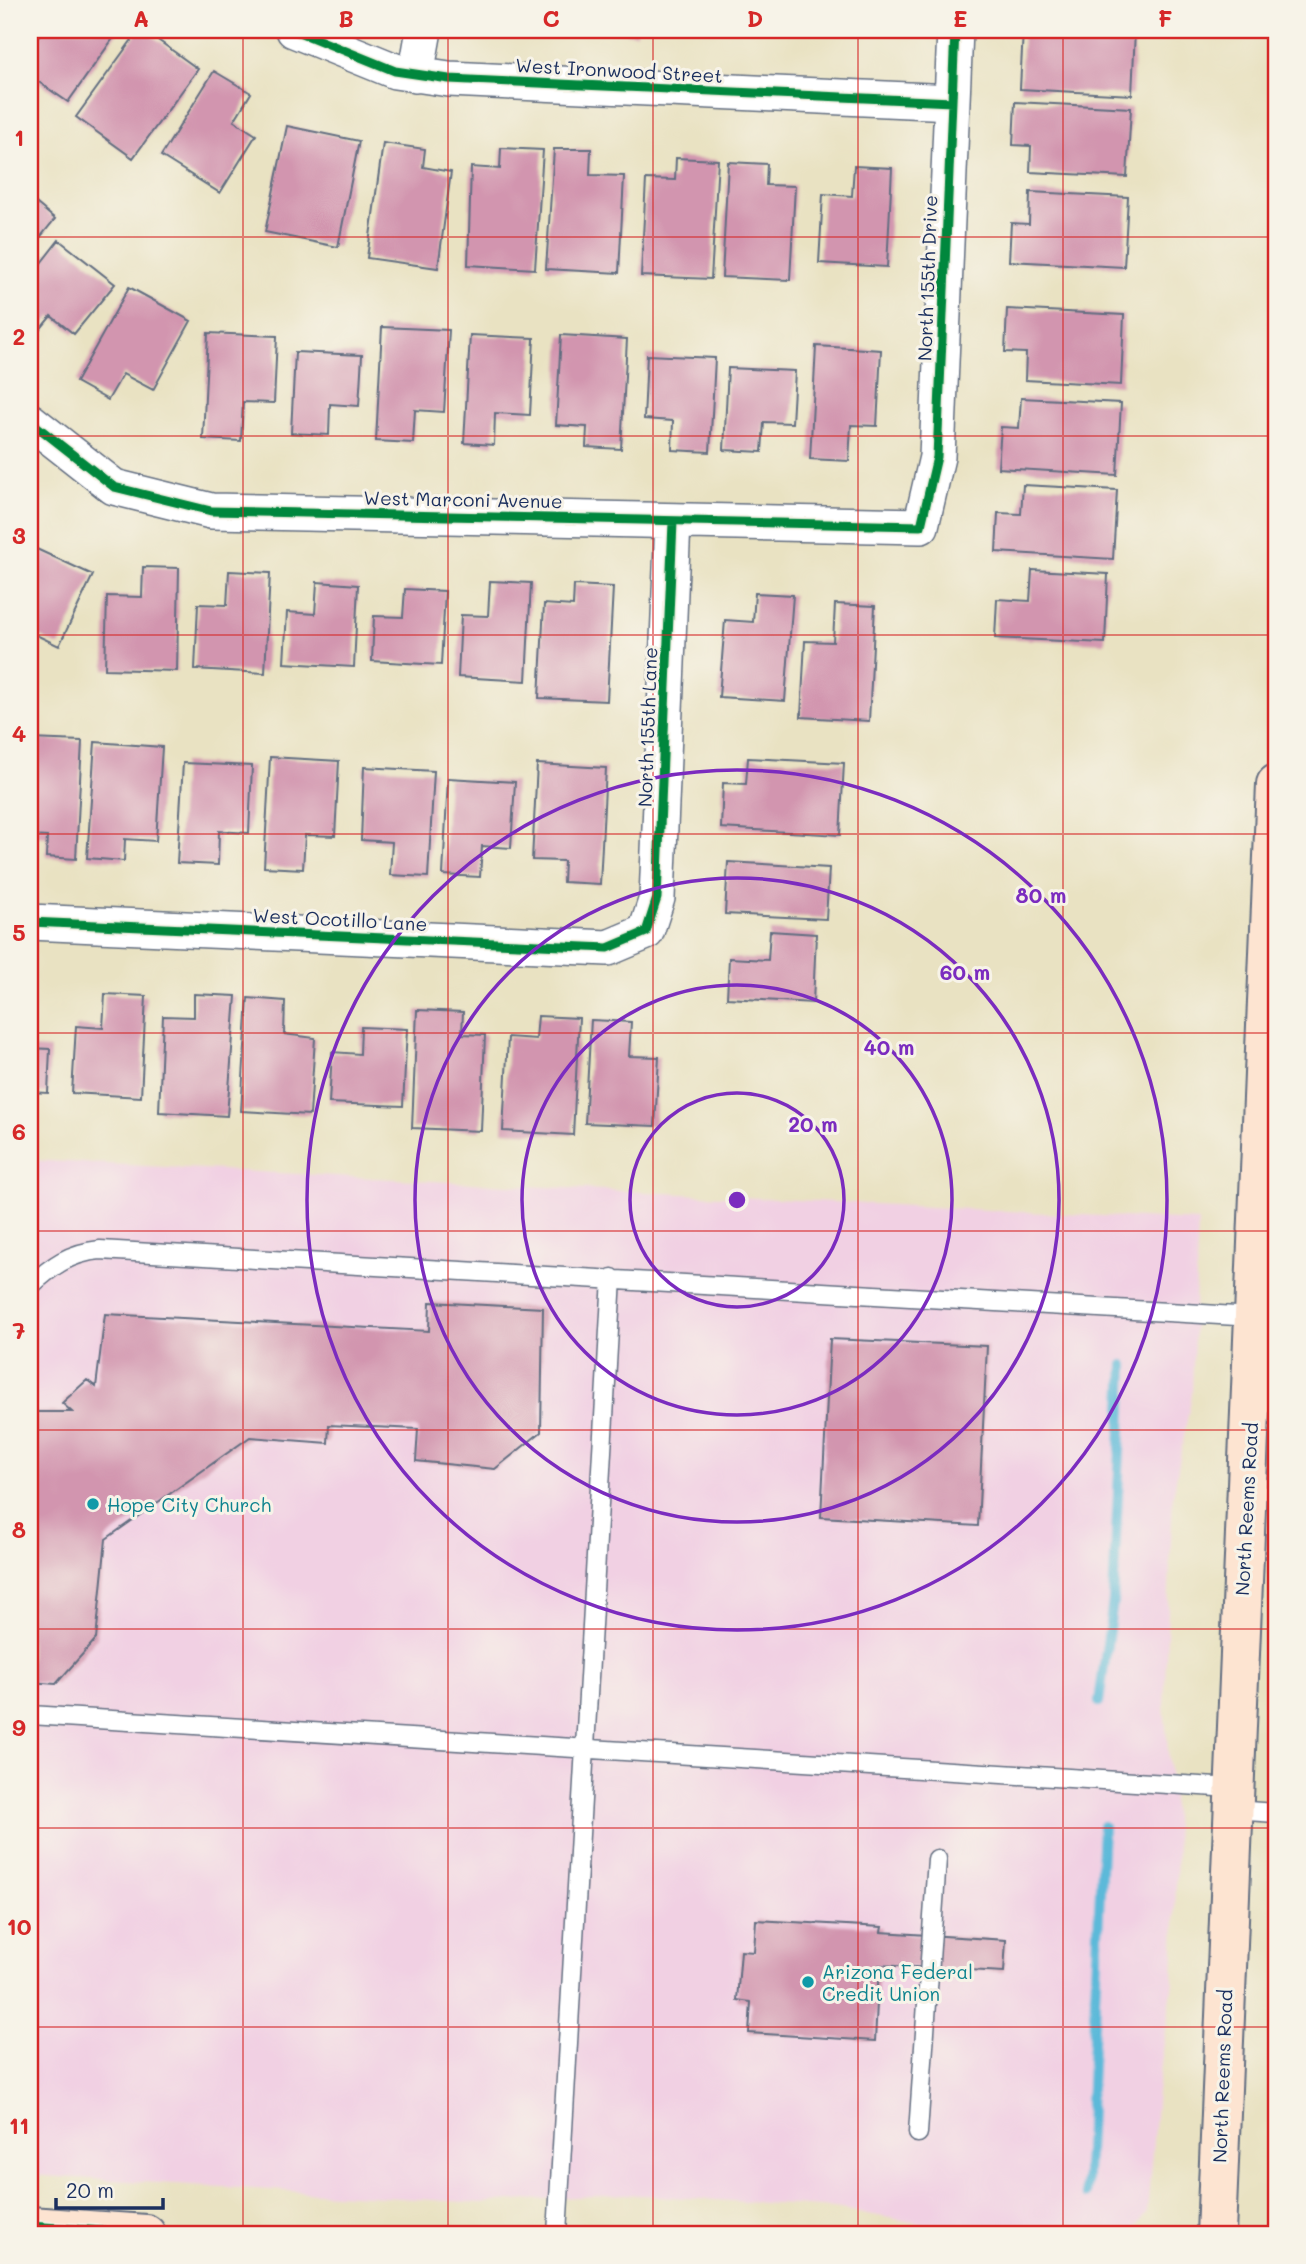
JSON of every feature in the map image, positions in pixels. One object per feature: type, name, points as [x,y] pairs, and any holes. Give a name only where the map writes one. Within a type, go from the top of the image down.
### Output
[{"type":"main road","name":"North Reems Road","points":[[1216,2234],[1254,1317],[1267,1226],[1276,784]]},
{"type":"main road","points":[[30,2227],[146,2234]]},
{"type":"street","name":"West Ironwood Street","points":[[294,30],[395,71],[416,75],[529,84],[952,102]]},
{"type":"street","points":[[416,75],[424,30]]},
{"type":"street","name":"North 155th Drive","points":[[920,526],[937,457],[955,30]]},
{"type":"street","name":"West Marconi Avenue","points":[[30,421],[114,487],[211,511],[920,526]]},
{"type":"street","name":"North 155th Lane","points":[[646,932],[657,898],[673,522]]},
{"type":"street","name":"West Ocotillo Lane","points":[[30,922],[608,948],[646,932]]},
{"type":"lane","points":[[30,1286],[64,1258],[80,1252],[100,1250],[1254,1317]]},
{"type":"lane","points":[[557,2234],[612,1278]]},
{"type":"lane","points":[[30,1716],[586,1747],[1233,1799],[1276,1813]]},
{"type":"lane","points":[[918,2133],[937,1858]]},
{"type":"shaded area","points":[[30,1160],[1198,1221],[1192,1394],[1173,1495],[1164,1706],[1177,1851],[1173,1982],[1157,2092],[1147,2213],[1134,2230],[1125,2234],[976,2234],[835,2208],[626,2194],[481,2203],[30,2175]]},
{"type":"building","points":[[43,30],[119,30],[68,102],[30,76],[30,49]]},
{"type":"building","points":[[139,30],[144,30],[198,69],[133,158],[76,117]]},
{"type":"building","points":[[590,30],[637,30],[637,34]]},
{"type":"building","points":[[858,30],[896,30],[895,34]]},
{"type":"building","points":[[1023,30],[1135,30],[1132,95],[1020,89]]},
{"type":"building","points":[[214,71],[251,93],[234,121],[256,135],[220,193],[161,156]]},
{"type":"building","points":[[1015,102],[1131,108],[1127,177],[1030,172],[1031,146],[1013,145]]},
{"type":"building","points":[[287,126],[359,141],[338,247],[265,232]]},
{"type":"building","points":[[383,143],[425,149],[423,167],[451,172],[438,268],[367,258]]},
{"type":"building","points":[[501,148],[543,150],[535,269],[468,265],[471,167],[500,169]]},
{"type":"building","points":[[554,149],[591,149],[590,175],[624,176],[619,273],[546,269]]},
{"type":"building","points":[[676,158],[718,160],[711,279],[641,276],[646,179],[675,180]]},
{"type":"building","points":[[728,162],[767,164],[766,185],[795,186],[790,280],[722,277]]},
{"type":"building","points":[[854,166],[892,168],[887,267],[819,263],[823,194],[852,196]]},
{"type":"building","points":[[1030,192],[1128,197],[1124,267],[1009,261],[1011,223],[1029,224]]},
{"type":"building","points":[[30,198],[55,219],[30,250]]},
{"type":"building","points":[[59,240],[115,284],[74,334],[51,316],[30,342],[30,277]]},
{"type":"building","points":[[129,287],[191,321],[153,390],[123,374],[108,400],[76,382]]},
{"type":"building","points":[[1007,309],[1124,315],[1121,385],[1025,380],[1026,353],[1005,352]]},
{"type":"building","points":[[382,327],[449,330],[444,412],[415,410],[413,443],[376,441]]},
{"type":"building","points":[[208,333],[277,336],[274,403],[243,402],[241,441],[203,439]]},
{"type":"building","points":[[470,335],[534,338],[530,415],[495,413],[494,445],[464,443]]},
{"type":"building","points":[[561,335],[627,339],[621,449],[586,447],[587,427],[556,425]]},
{"type":"building","points":[[816,346],[881,350],[877,426],[851,425],[849,461],[810,459]]},
{"type":"building","points":[[295,352],[362,355],[359,406],[330,404],[329,435],[291,433]]},
{"type":"building","points":[[647,355],[715,358],[710,452],[672,450],[673,421],[644,419]]},
{"type":"building","points":[[728,368],[795,371],[792,423],[764,422],[762,452],[724,450]]},
{"type":"building","points":[[1021,398],[1121,403],[1117,475],[998,468],[1001,427],[1019,428]]},
{"type":"building","points":[[1023,485],[1117,490],[1113,559],[996,552],[998,513],[1021,514]]},
{"type":"building","points":[[30,546],[93,575],[59,646],[30,632]]},
{"type":"building","points":[[143,567],[179,568],[177,671],[105,669],[107,596],[142,597]]},
{"type":"building","points":[[1032,570],[1108,574],[1105,643],[995,638],[997,599],[1030,601]]},
{"type":"building","points":[[229,571],[270,573],[265,673],[195,669],[198,604],[227,605]]},
{"type":"building","points":[[490,581],[531,583],[526,681],[458,677],[461,615],[488,616]]},
{"type":"building","points":[[317,582],[358,585],[354,667],[284,663],[287,612],[315,614]]},
{"type":"building","points":[[574,585],[613,587],[607,701],[539,698],[544,604],[573,606]]},
{"type":"building","points":[[405,589],[445,591],[441,665],[372,661],[374,616],[403,617]]},
{"type":"building","points":[[755,593],[793,595],[785,701],[719,697],[725,620],[753,622]]},
{"type":"building","points":[[835,604],[875,606],[869,721],[801,717],[805,641],[833,642]]},
{"type":"building","points":[[30,739],[82,741],[76,859],[46,857],[47,837],[30,836]]},
{"type":"building","points":[[95,742],[162,747],[156,841],[125,839],[124,861],[87,858]]},
{"type":"building","points":[[270,757],[339,761],[335,836],[305,835],[303,869],[264,867]]},
{"type":"building","points":[[748,758],[844,763],[840,835],[721,828],[723,783],[746,784]]},
{"type":"building","points":[[183,763],[252,766],[249,833],[219,831],[218,865],[177,863]]},
{"type":"building","points":[[537,764],[606,768],[600,884],[563,882],[564,861],[532,860]]},
{"type":"building","points":[[364,767],[434,771],[428,877],[390,875],[392,842],[361,840]]},
{"type":"building","points":[[448,778],[515,782],[511,848],[482,846],[480,877],[443,875]]},
{"type":"building","points":[[728,862],[829,868],[826,919],[725,914]]},
{"type":"building","points":[[770,931],[816,934],[813,1003],[727,998],[729,958],[768,960]]},
{"type":"building","points":[[105,994],[146,996],[141,1097],[72,1093],[76,1026],[103,1028]]},
{"type":"building","points":[[194,994],[236,996],[227,1116],[159,1112],[163,1016],[194,1017]]},
{"type":"building","points":[[248,998],[285,1001],[284,1034],[315,1038],[310,1115],[241,1111]]},
{"type":"building","points":[[417,1010],[463,1012],[462,1034],[485,1035],[481,1131],[412,1128]]},
{"type":"building","points":[[538,1016],[579,1018],[573,1135],[503,1131],[508,1037],[536,1039]]},
{"type":"building","points":[[591,1020],[631,1022],[629,1056],[659,1057],[655,1126],[585,1123]]},
{"type":"building","points":[[361,1027],[407,1029],[403,1106],[329,1103],[332,1052],[360,1054]]},
{"type":"building","points":[[30,1048],[50,1049],[48,1093],[30,1092]]},
{"type":"building","name":"Hope City Church","points":[[430,1302],[543,1308],[541,1432],[495,1469],[416,1461],[418,1429],[329,1425],[328,1443],[250,1437],[106,1539],[96,1639],[56,1684],[30,1682],[30,1412],[72,1412],[62,1403],[87,1380],[96,1387],[105,1314],[429,1331]]},
{"type":"building","points":[[830,1339],[987,1346],[978,1526],[821,1517]]},
{"type":"building","name":"Arizona Federal Credit Union","points":[[756,1920],[882,1927],[881,1932],[1006,1940],[1004,1972],[879,1965],[875,2041],[749,2033],[751,2002],[737,2000],[741,1951],[754,1952]]},
{"type":"waterway","points":[[1099,1702],[1113,1601],[1124,1365]]},
{"type":"waterway","points":[[1086,2194],[1103,1826]]},
{"type":"cycle path","points":[[294,30],[395,71],[449,79],[952,102]]},
{"type":"cycle path","points":[[30,421],[114,487],[211,511],[921,526],[937,457],[955,30]]},
{"type":"cycle path","points":[[30,922],[608,948],[646,932],[657,898],[673,522]]},
{"type":"cycle path","points":[[30,2226],[146,2234]]},
{"type":"place","name":"Hope City Church","points":[[93,1504]]},
{"type":"place","name":"Arizona Federal Credit Union","points":[[808,1982]]}]
